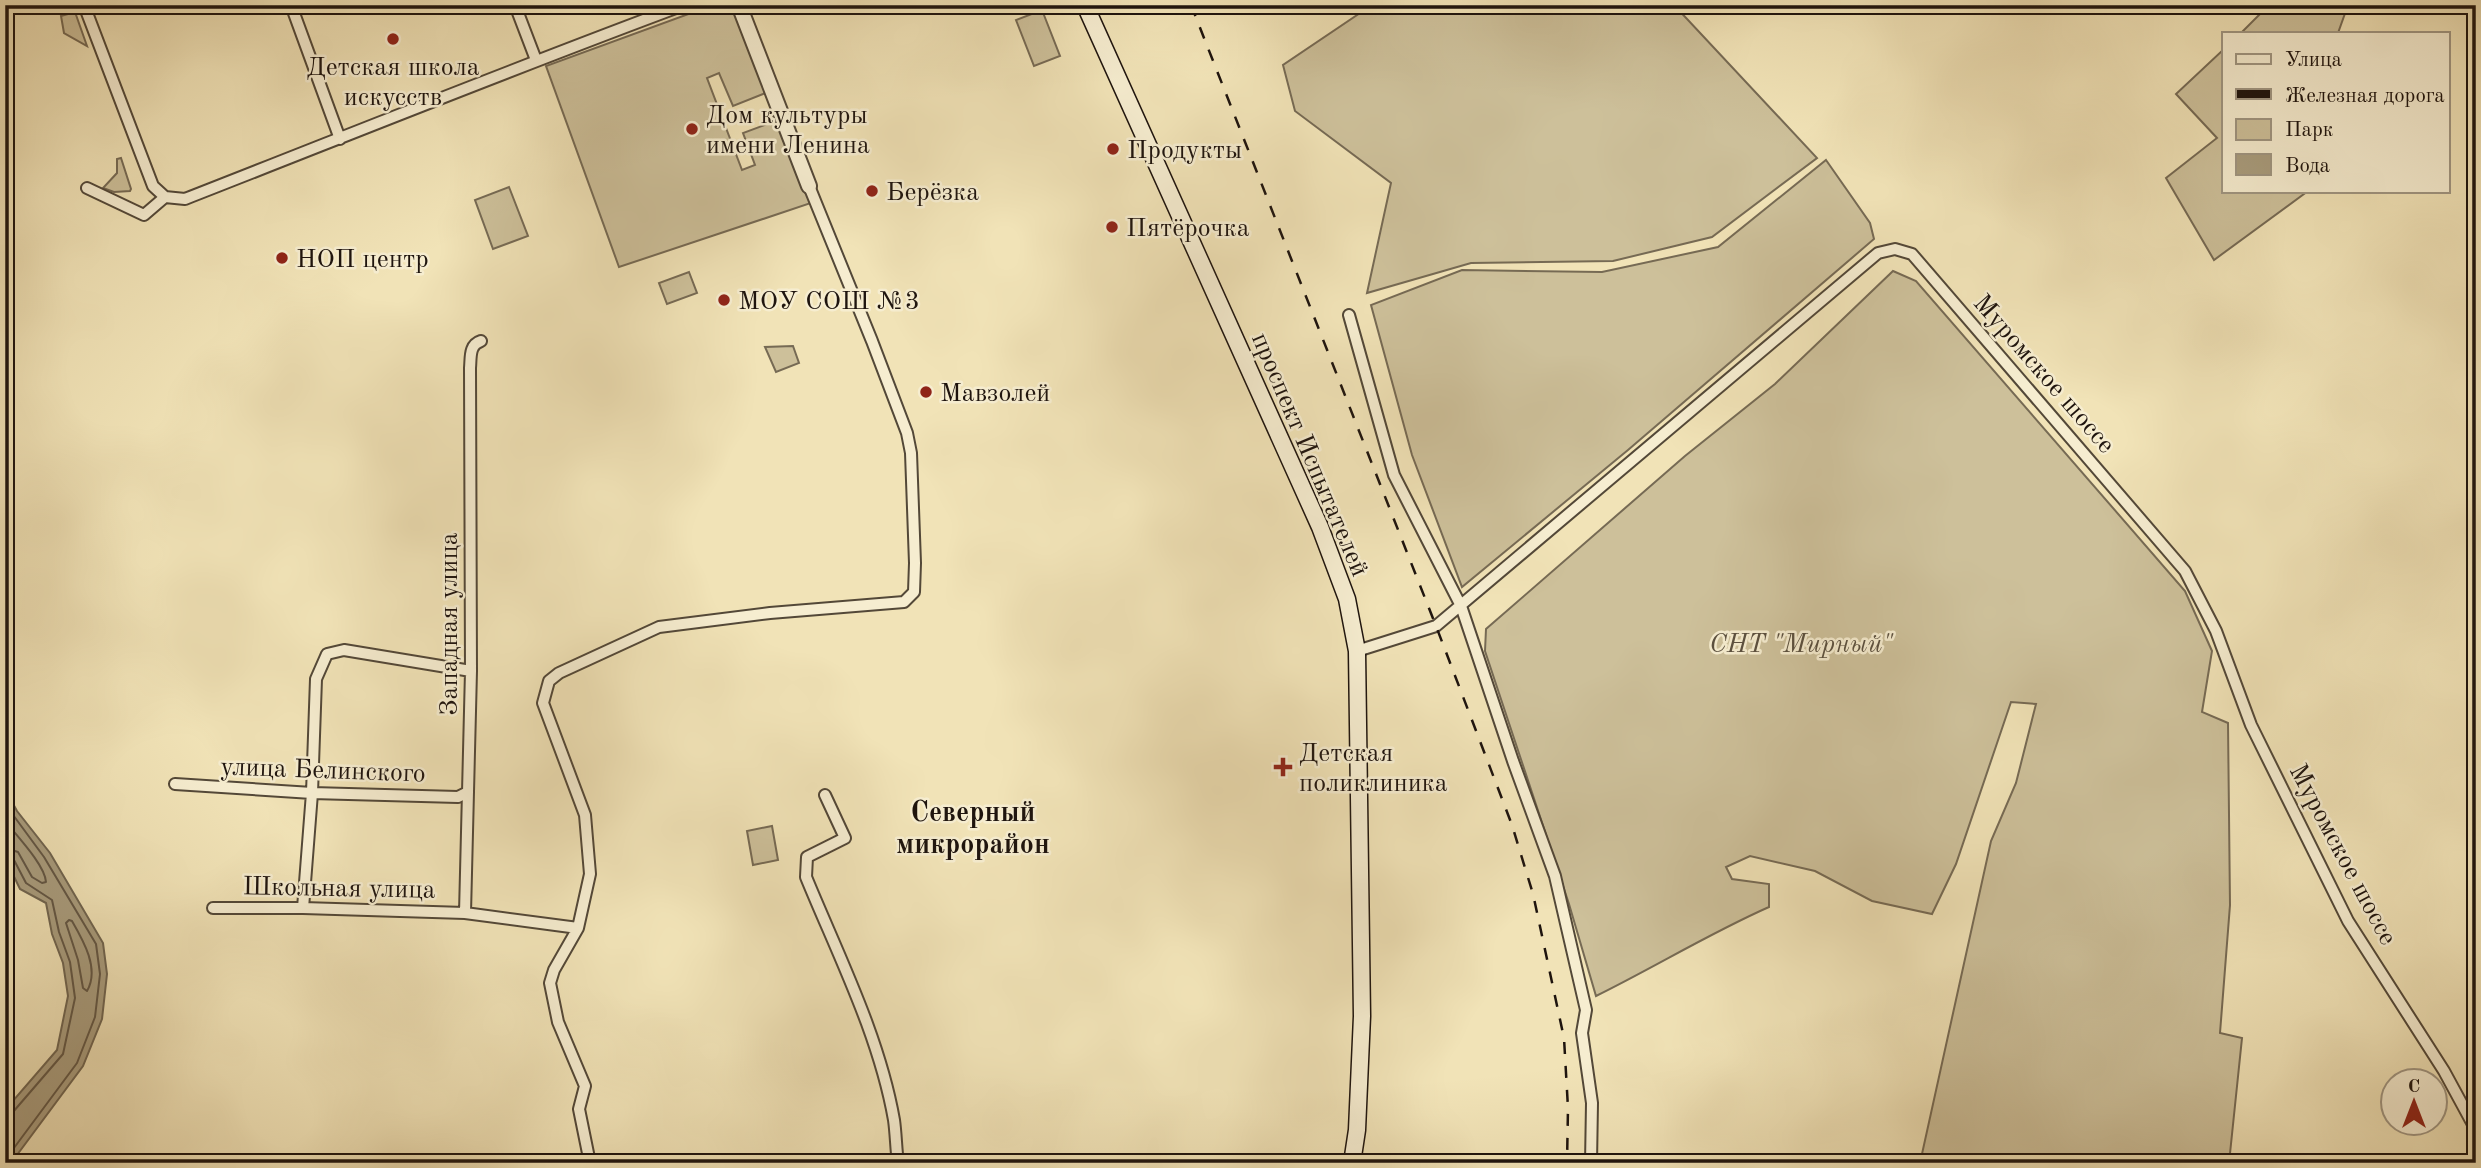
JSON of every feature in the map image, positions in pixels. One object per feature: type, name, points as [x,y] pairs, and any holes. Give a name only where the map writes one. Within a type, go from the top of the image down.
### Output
[{"type":"main road","name":"проспект Испытателей","points":[[1085,5],[1320,527],[1347,599],[1357,651],[1362,1016],[1357,1130],[1352,1163]]},
{"type":"street","points":[[84,5],[153,186],[165,197],[185,199],[536,60],[684,5]]},
{"type":"street","points":[[291,5],[340,139]]},
{"type":"street","points":[[515,5],[536,60]]},
{"type":"street","points":[[590,1163],[579,1109],[585,1086],[558,1023],[550,983],[554,970],[578,928],[590,874],[585,815],[543,703],[549,681],[559,673],[659,628],[770,613],[904,602],[914,592],[911,453],[907,433],[739,5]]},
{"type":"street","points":[[87,188],[145,215],[165,197]]},
{"type":"street","name":"Муромское шоссе","points":[[1357,651],[1436,626],[1878,253],[1895,249],[1912,254],[2185,571],[2216,631],[2251,725],[2348,921],[2444,1071],[2476,1130]]},
{"type":"street","points":[[1349,315],[1395,475],[1461,606],[1559,889],[1586,1010],[1582,1032],[1592,1103],[1591,1163]]},
{"type":"street","name":"Западная улица","points":[[465,913],[471,671],[470,368],[472,348],[476,342],[481,341]]},
{"type":"street","points":[[303,908],[312,793],[316,679],[327,654],[344,650],[471,671]]},
{"type":"street","name":"улица Белинского","points":[[175,784],[312,793],[458,797],[468,792]]},
{"type":"street","points":[[825,795],[845,838],[807,857],[806,877],[860,1009],[878,1061],[894,1119],[898,1163]]},
{"type":"street","name":"Школьная улица","points":[[213,908],[465,913],[578,928]]},
{"type":"green space","points":[[713,5],[735,5],[768,92],[733,106],[719,73],[707,78],[742,170],[755,165],[743,133],[778,120],[811,203],[619,267],[546,66]]},
{"type":"green space","points":[[1372,5],[1674,5],[1817,158],[1712,237],[1613,261],[1471,263],[1367,293],[1391,183],[1295,111],[1283,65]]},
{"type":"green space","points":[[2269,5],[2348,5],[2338,32],[2242,32]]},
{"type":"green space","points":[[1042,10],[1060,56],[1034,66],[1016,20]]},
{"type":"green space","points":[[75,12],[87,46],[64,33],[61,16]]},
{"type":"green space","points":[[2222,51],[2222,192],[2307,192],[2214,260],[2166,178],[2217,138],[2176,94]]},
{"type":"green space","points":[[121,158],[130,191],[114,192],[103,188],[117,173],[117,159]]},
{"type":"green space","points":[[1826,160],[1870,223],[1874,239],[1628,450],[1462,587],[1412,455],[1371,305],[1462,270],[1602,272],[1718,247]]},
{"type":"green space","points":[[509,187],[528,236],[493,249],[475,200]]},
{"type":"green space","name":"СНТ \"Мирный\"","points":[[1893,271],[1916,281],[2185,591],[2212,651],[2202,712],[2228,723],[2230,905],[2220,1033],[2242,1038],[2229,1163],[1920,1163],[1991,841],[2016,783],[2036,704],[2011,702],[1956,864],[1932,914],[1872,901],[1815,871],[1750,856],[1726,867],[1732,879],[1769,884],[1769,907],[1596,996],[1569,904],[1485,651],[1486,629],[1685,456],[1775,384]]},
{"type":"green space","points":[[689,272],[697,293],[667,304],[659,283]]},
{"type":"green space","points":[[793,346],[799,363],[776,372],[765,347]]},
{"type":"green space","points":[[772,826],[778,860],[753,865],[747,831]]},
{"type":"water","points":[[5,789],[17,811],[50,853],[103,943],[107,974],[102,1019],[83,1066],[11,1163],[5,1163],[5,1110],[57,1050],[68,996],[63,963],[52,934],[46,903],[20,889],[5,858]]},
{"type":"railway","points":[[1191,5],[1512,825],[1533,894],[1564,1038],[1568,1108],[1567,1163]]},
{"type":"place","name":"Детская школа искусств","points":[[393,39]]},
{"type":"place","name":"Дом культуры имени Ленина","points":[[692,129]]},
{"type":"place","name":"Продукты","points":[[1113,149]]},
{"type":"place","name":"Берёзка","points":[[872,191]]},
{"type":"place","name":"Пятёрочка","points":[[1112,227]]},
{"type":"place","name":"НОП центр","points":[[282,258]]},
{"type":"place","name":"МОУ СОШ №3","points":[[724,300]]},
{"type":"place","name":"Мавзолей","points":[[926,392]]},
{"type":"place","name":"Детская поликлиника","points":[[1283,767]]},
{"type":"district","name":"Северный микрорайон","points":[[973,827]]}]
